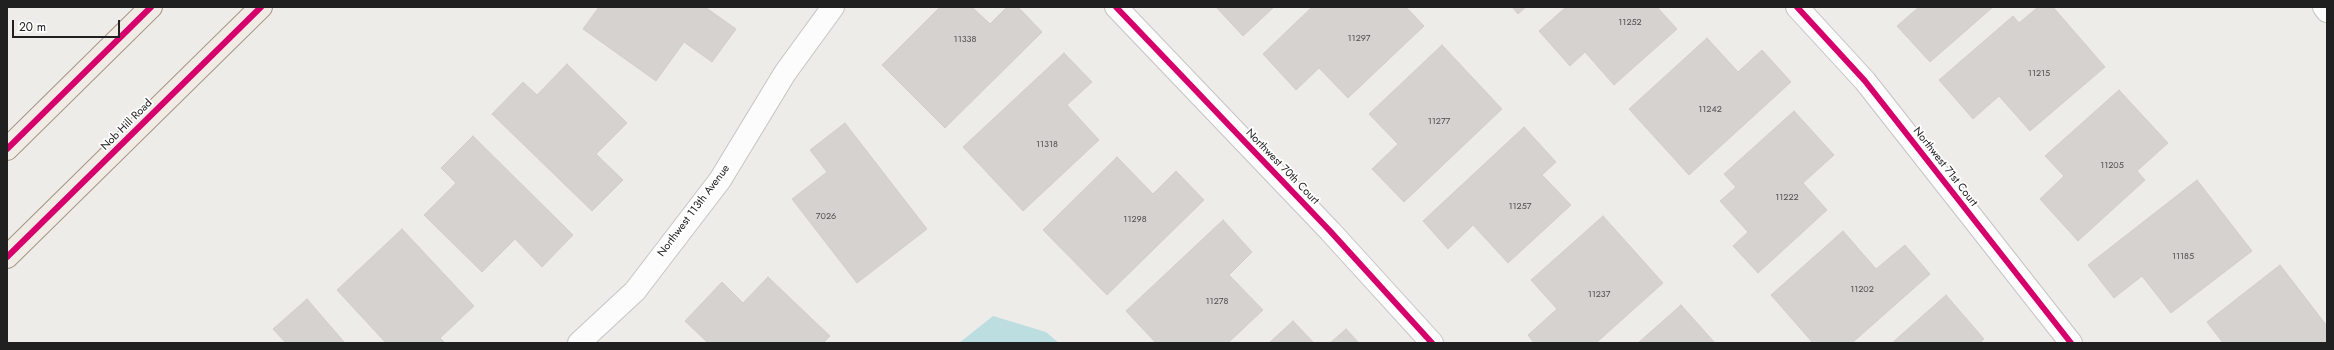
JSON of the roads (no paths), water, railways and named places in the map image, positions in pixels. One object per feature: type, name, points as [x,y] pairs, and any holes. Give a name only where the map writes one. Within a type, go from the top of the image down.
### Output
[{"type":"main road","points":[[7,149],[151,7]]},
{"type":"main road","name":"Nob Hill Road","points":[[7,257],[261,7]]},
{"type":"street","name":"Northwest 113th Avenue","points":[[579,343],[635,291],[720,180],[785,73],[833,7]]},
{"type":"street","name":"Northwest 70th Court","points":[[1116,7],[1330,231],[1432,343]]},
{"type":"street","name":"Northwest 71st Court","points":[[1797,7],[1865,81],[2071,343]]},
{"type":"street","points":[[2324,7],[2327,11]]},
{"type":"water","points":[[993,316],[1046,332],[1059,343],[959,343]]}]
